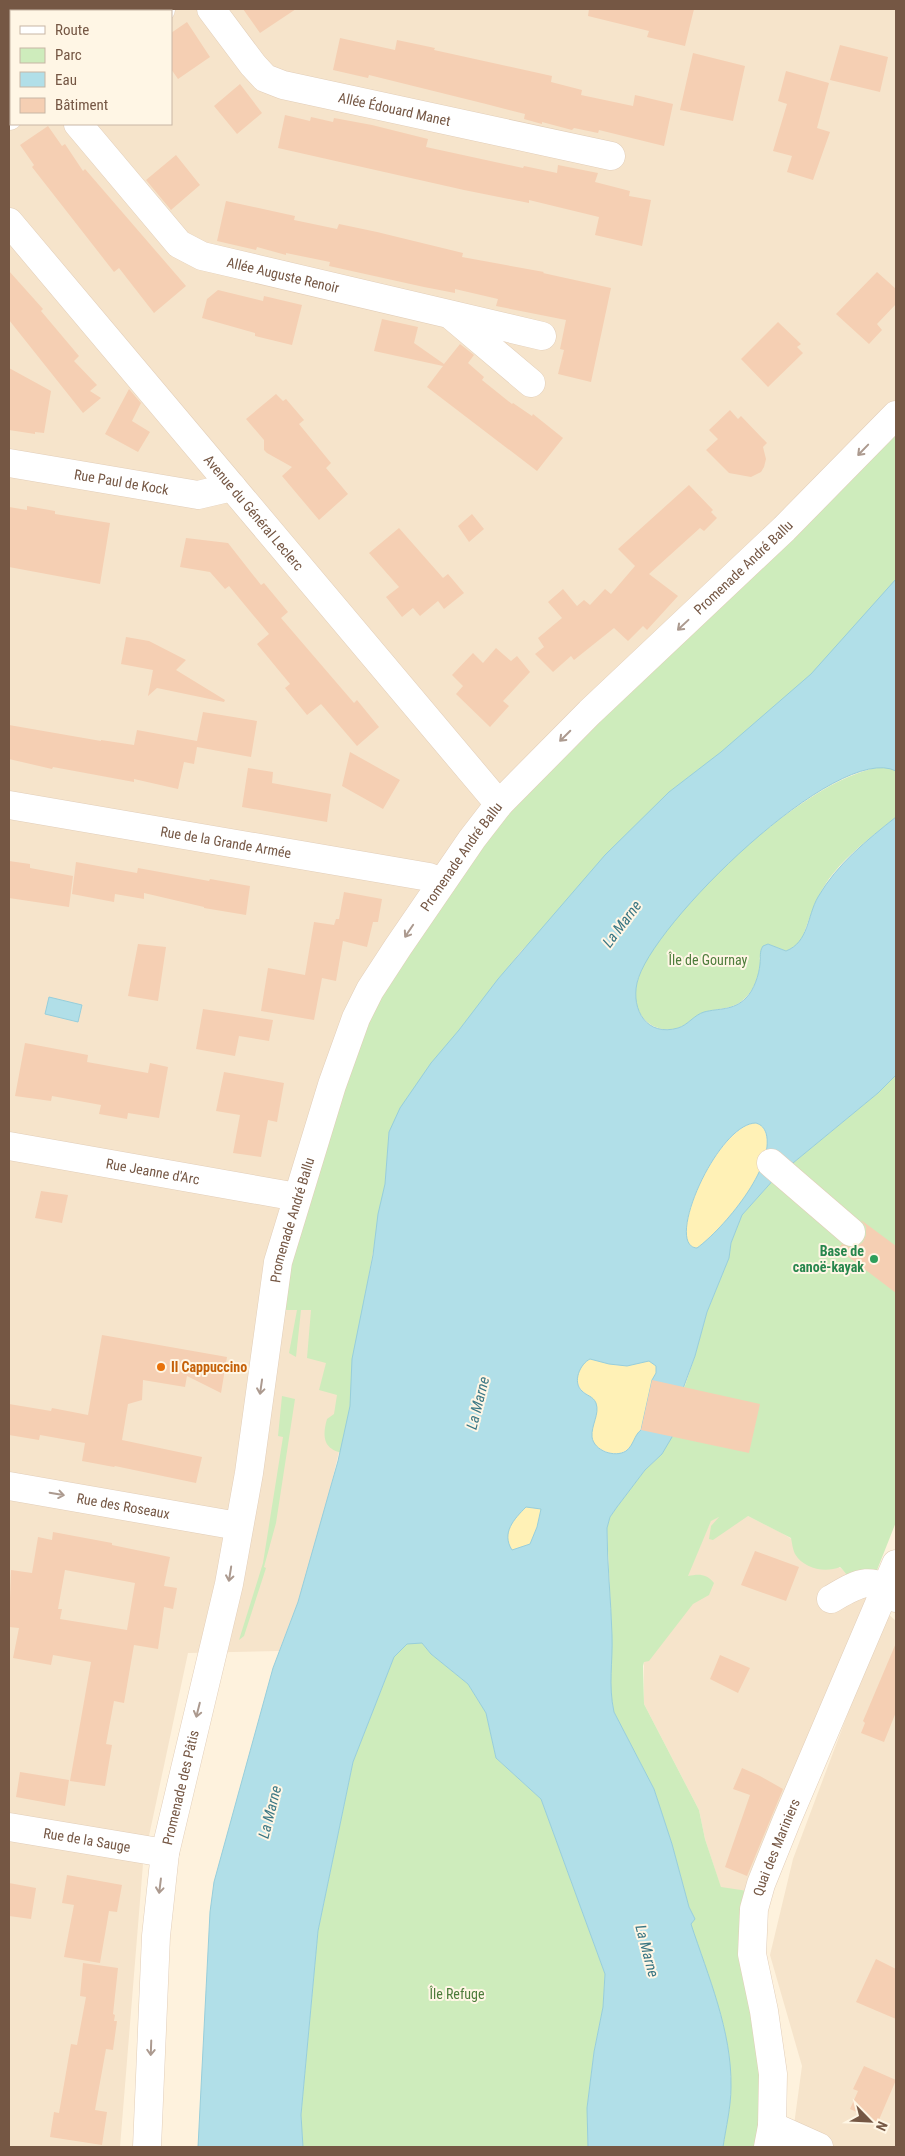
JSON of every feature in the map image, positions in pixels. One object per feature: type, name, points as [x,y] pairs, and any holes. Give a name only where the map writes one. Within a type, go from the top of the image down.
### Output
[{"type":"street","name":"Allée Édouard Manet","points":[[211,9],[265,78],[283,85],[611,156]]},
{"type":"street","name":"Allée Auguste Renoir","points":[[79,125],[179,244],[190,251],[202,256],[542,336]]},
{"type":"street","name":"Avenue du Général Leclerc","points":[[9,222],[500,804]]},
{"type":"street","points":[[448,313],[531,383]]},
{"type":"street","name":"Promenade André Ballu","points":[[255,1433],[278,1262],[332,1085],[356,1018],[384,968],[442,882],[500,804],[590,712],[784,529],[896,415]]},
{"type":"street","name":"Rue Paul de Kock","points":[[9,463],[198,495],[232,488]]},
{"type":"street","name":"Rue de la Grande Armée","points":[[9,805],[429,877],[442,882]]},
{"type":"street","name":"Rue Jeanne d'Arc","points":[[9,1146],[298,1196]]},
{"type":"street","points":[[771,1163],[851,1232]]},
{"type":"street","name":"Promenade des Pâtis","points":[[147,2147],[156,1936],[165,1853],[229,1584],[255,1433]]},
{"type":"street","name":"Rue des Roseaux","points":[[9,1486],[238,1526]]},
{"type":"street","points":[[831,1599],[856,1585],[875,1582],[893,1583]]},
{"type":"street","name":"Quai des Mariniers","points":[[770,2137],[773,2074],[764,2011],[752,1954],[754,1909],[761,1884],[782,1831],[893,1583]]},
{"type":"street","name":"Rue de la Sauge","points":[[9,1826],[165,1853]]},
{"type":"street","points":[[770,2137],[820,2147]]},
{"type":"shaded area","points":[[9,9],[896,9],[896,579],[350,1406],[326,1506],[298,1602],[279,1651],[188,1653],[143,1864],[120,2147],[9,2147]]},
{"type":"shaded area","points":[[721,1516],[748,1516],[780,1532],[842,1569],[866,1598],[748,1891],[721,1888],[705,1839],[699,1810],[644,1704],[644,1661],[667,1624],[711,1520]]},
{"type":"shaded area","points":[[886,1612],[896,1621],[896,2147],[791,2147],[802,2066],[770,1955],[793,1859]]},
{"type":"green space","points":[[896,426],[896,623],[817,673],[521,951],[453,1038],[389,1132],[385,1184],[365,1296],[348,1454],[334,1450],[325,1439],[325,1426],[327,1419],[334,1414],[337,1395],[319,1390],[326,1363],[307,1358],[311,1310],[301,1310],[296,1357],[289,1353],[297,1310],[286,1310],[282,1327],[278,1294],[364,1020],[509,806]]},
{"type":"green space","name":"Île de Gournay","points":[[879,767],[887,767],[896,771],[896,817],[846,859],[829,879],[818,897],[804,934],[796,946],[786,951],[768,944],[760,955],[759,973],[756,982],[748,995],[735,1005],[703,1013],[678,1028],[660,1029],[646,1021],[641,1015],[636,999],[636,990],[643,966],[658,940],[679,913],[731,860],[783,817],[831,785],[849,776]]},
{"type":"green space","points":[[896,1075],[896,1522],[866,1598],[840,1567],[828,1570],[809,1566],[795,1554],[791,1538],[748,1516],[713,1540],[709,1539],[711,1526],[719,1517],[711,1521],[688,1576],[702,1575],[708,1577],[714,1583],[709,1595],[693,1604],[649,1661],[644,1662],[643,1666],[644,1704],[699,1810],[705,1839],[721,1887],[748,1891],[760,2043],[759,2147],[723,2147],[731,2087],[728,2045],[718,2004],[690,1924],[695,1919],[689,1907],[672,1844],[654,1789],[614,1712],[610,1689],[612,1636],[607,1528],[610,1517],[617,1507],[645,1470],[662,1454],[695,1356],[707,1312],[729,1258],[731,1243],[742,1215],[776,1177],[878,1093]]},
{"type":"green space","points":[[282,1396],[295,1399],[276,1523],[264,1567],[266,1568],[244,1636],[239,1640],[263,1563],[283,1437],[278,1436]]},
{"type":"green space","name":"Île Refuge","points":[[407,1643],[422,1643],[431,1654],[468,1684],[486,1713],[496,1758],[541,1799],[605,1974],[603,2007],[594,2052],[587,2108],[588,2147],[303,2147],[301,2115],[318,1931],[353,1762],[394,1657]]},
{"type":"sand","points":[[753,1123],[762,1126],[766,1135],[767,1149],[763,1164],[745,1197],[733,1213],[708,1239],[697,1248],[692,1247],[687,1243],[686,1229],[696,1193],[705,1174],[728,1141],[740,1129]]},
{"type":"sand","points":[[590,1359],[627,1366],[649,1361],[656,1366],[640,1432],[628,1449],[619,1453],[601,1449],[595,1445],[592,1438],[593,1415],[589,1395],[580,1388],[578,1383],[581,1367]]},
{"type":"sand","points":[[526,1506],[541,1509],[537,1527],[530,1544],[512,1550],[509,1544],[508,1532],[513,1521]]},
{"type":"water","name":"La Marne","points":[[896,579],[896,771],[869,769],[833,783],[792,810],[749,844],[709,883],[674,922],[649,956],[637,983],[636,993],[639,1011],[644,1019],[658,1029],[667,1030],[682,1027],[704,1012],[731,1007],[741,1002],[749,995],[756,982],[763,946],[768,944],[786,951],[794,947],[803,935],[814,904],[834,874],[843,863],[896,817],[896,1075],[878,1093],[776,1177],[742,1215],[731,1243],[729,1258],[707,1312],[695,1356],[684,1386],[672,1437],[662,1454],[645,1470],[617,1507],[610,1517],[607,1528],[612,1635],[612,1702],[614,1712],[654,1789],[672,1844],[689,1907],[695,1919],[691,1924],[718,2004],[728,2045],[731,2087],[723,2147],[588,2147],[587,2108],[594,2052],[603,2007],[605,1974],[541,1799],[496,1758],[486,1713],[468,1684],[431,1654],[422,1643],[407,1644],[394,1657],[353,1762],[318,1931],[301,2115],[303,2147],[198,2147],[210,1912],[214,1882],[273,1668],[298,1602],[338,1461],[350,1406],[352,1359],[385,1184],[389,1132],[400,1108],[431,1063],[498,979],[605,855],[669,792],[721,752],[811,674]],"holes":[[[756,1123],[764,1128],[766,1133],[767,1147],[763,1163],[745,1196],[733,1212],[697,1248],[688,1242],[687,1228],[691,1208],[699,1185],[726,1142],[741,1128]],[[590,1359],[627,1366],[649,1361],[656,1366],[656,1373],[652,1380],[641,1430],[626,1451],[616,1454],[606,1452],[594,1442],[592,1433],[597,1411],[596,1403],[582,1391],[578,1383],[578,1374],[586,1361]],[[526,1507],[541,1509],[537,1527],[530,1544],[512,1550],[509,1544],[508,1532],[513,1521]]]},
{"type":"water","points":[[49,997],[82,1005],[78,1022],[45,1014]]},
{"type":"building","points":[[243,9],[296,9],[260,33]]},
{"type":"building","points":[[589,9],[694,9],[685,46],[647,37],[649,31],[588,16]]},
{"type":"building","points":[[187,22],[210,57],[178,79],[172,70],[172,32]]},
{"type":"building","points":[[340,38],[395,50],[397,40],[435,48],[434,50],[552,76],[551,82],[582,90],[581,95],[633,106],[635,95],[673,104],[664,146],[599,130],[598,133],[574,128],[572,130],[542,122],[542,124],[524,119],[525,114],[369,75],[368,78],[333,70]]},
{"type":"building","points":[[840,45],[888,57],[880,92],[830,80]]},
{"type":"building","points":[[693,53],[745,66],[733,121],[680,110]]},
{"type":"building","points":[[786,71],[829,83],[817,128],[830,132],[813,180],[787,172],[792,156],[773,151],[787,104],[778,101]]},
{"type":"building","points":[[240,84],[262,113],[237,134],[214,106]]},
{"type":"building","points":[[285,115],[310,121],[311,117],[333,122],[334,118],[372,125],[428,139],[426,147],[523,168],[524,166],[557,173],[558,165],[598,173],[595,182],[630,191],[629,196],[651,200],[642,246],[595,235],[599,217],[529,200],[529,203],[464,190],[278,148]]},
{"type":"building","points":[[48,126],[62,146],[65,144],[83,171],[85,169],[186,286],[154,313],[119,268],[114,272],[32,167],[34,165],[20,145]]},
{"type":"building","points":[[176,155],[200,185],[171,210],[146,180]]},
{"type":"building","points":[[226,201],[295,216],[294,220],[337,229],[339,224],[377,232],[463,253],[462,257],[544,272],[611,288],[591,382],[558,374],[564,350],[560,349],[566,320],[496,306],[498,299],[455,289],[455,293],[424,287],[329,266],[330,262],[286,253],[286,255],[257,247],[256,250],[217,241]]},
{"type":"building","points":[[9,271],[43,309],[41,311],[79,356],[74,361],[97,385],[90,391],[101,398],[83,413],[9,320]]},
{"type":"building","points":[[877,272],[896,289],[896,304],[877,324],[882,330],[869,344],[836,314]]},
{"type":"building","points":[[218,290],[263,301],[264,296],[302,305],[292,345],[255,336],[255,333],[202,318],[207,299]]},
{"type":"building","points":[[382,319],[418,327],[414,343],[444,364],[460,344],[474,355],[468,363],[484,377],[482,380],[512,404],[532,416],[533,414],[563,438],[537,471],[427,387],[443,366],[374,351]]},
{"type":"building","points":[[778,322],[801,344],[797,347],[803,353],[768,387],[741,359]]},
{"type":"building","points":[[9,368],[51,391],[44,433],[35,432],[35,434],[9,430]]},
{"type":"building","points":[[129,389],[141,403],[132,421],[150,432],[138,452],[105,434]]},
{"type":"building","points":[[276,394],[283,401],[286,399],[304,420],[299,424],[331,463],[326,468],[348,494],[319,520],[282,476],[292,467],[264,450],[264,440],[246,419]]},
{"type":"building","points":[[730,410],[738,419],[741,416],[767,443],[763,447],[766,459],[764,467],[761,472],[751,477],[729,473],[706,450],[718,439],[709,430]]},
{"type":"building","points":[[689,485],[713,510],[711,512],[717,518],[704,531],[700,528],[649,574],[678,596],[647,630],[643,626],[628,641],[614,628],[574,660],[571,656],[553,672],[535,654],[544,647],[538,638],[562,618],[548,602],[563,589],[577,606],[584,600],[590,605],[605,589],[611,594],[635,566],[618,549]]},
{"type":"building","points":[[27,506],[55,511],[55,514],[110,523],[100,584],[9,567],[9,507],[27,510]]},
{"type":"building","points":[[472,514],[484,529],[469,542],[458,526]]},
{"type":"building","points":[[399,528],[443,578],[448,574],[464,593],[444,609],[438,601],[420,616],[413,608],[402,617],[386,597],[399,587],[369,553]]},
{"type":"building","points":[[186,538],[228,543],[261,585],[264,583],[288,612],[281,618],[354,703],[357,700],[379,727],[357,746],[321,704],[307,715],[285,688],[290,684],[257,644],[269,634],[229,586],[225,589],[210,572],[180,567]]},
{"type":"building","points":[[126,637],[149,641],[186,660],[176,670],[225,700],[224,702],[157,688],[148,696],[153,670],[121,664]]},
{"type":"building","points":[[496,648],[511,661],[517,656],[530,672],[503,701],[509,706],[490,727],[456,694],[463,686],[452,675],[473,653],[483,663]]},
{"type":"building","points":[[203,712],[257,721],[251,757],[197,747],[194,764],[184,762],[178,789],[134,779],[134,782],[53,767],[52,769],[9,759],[9,725],[134,745],[137,730],[197,741]]},
{"type":"building","points":[[350,752],[400,780],[383,809],[342,786]]},
{"type":"building","points":[[248,768],[273,772],[272,783],[331,794],[327,822],[242,807]]},
{"type":"building","points":[[9,861],[30,864],[30,868],[73,876],[69,907],[9,898]]},
{"type":"building","points":[[76,862],[137,873],[138,868],[209,881],[210,879],[250,886],[246,915],[204,908],[144,893],[144,899],[115,894],[114,902],[72,894]]},
{"type":"building","points":[[344,892],[382,899],[378,922],[373,922],[367,947],[343,941],[336,981],[322,978],[314,1020],[261,1011],[268,968],[305,975],[314,922],[334,925],[336,919],[339,919]]},
{"type":"building","points":[[138,944],[166,947],[158,1001],[128,996]]},
{"type":"building","points":[[203,1009],[273,1020],[269,1041],[239,1036],[235,1056],[196,1049]]},
{"type":"building","points":[[25,1043],[88,1055],[87,1062],[148,1073],[150,1063],[168,1067],[159,1118],[128,1113],[127,1119],[99,1114],[101,1105],[52,1096],[51,1101],[15,1096]]},
{"type":"building","points":[[224,1072],[284,1083],[277,1122],[268,1120],[261,1157],[233,1153],[240,1115],[216,1111]]},
{"type":"building","points":[[41,1191],[68,1195],[62,1223],[35,1218]]},
{"type":"building","name":"Base de canoë-kayak","points":[[861,1220],[896,1246],[896,1293],[838,1249],[842,1244],[856,1247],[863,1242],[866,1235],[866,1227]]},
{"type":"building","points":[[102,1335],[227,1357],[221,1393],[187,1376],[185,1387],[143,1380],[142,1400],[128,1404],[122,1440],[202,1457],[196,1483],[82,1461],[85,1443],[40,1435],[39,1440],[9,1435],[9,1404],[51,1411],[52,1408],[88,1415]]},
{"type":"building","points":[[652,1380],[760,1404],[749,1453],[641,1430]]},
{"type":"building","points":[[53,1532],[112,1543],[112,1545],[170,1557],[164,1586],[177,1588],[173,1609],[164,1607],[158,1649],[134,1645],[124,1703],[114,1701],[106,1744],[112,1745],[105,1786],[70,1781],[91,1662],[53,1655],[51,1665],[13,1658],[19,1628],[9,1627],[11,1570],[32,1573],[38,1537],[52,1540]],"holes":[[[65,1570],[135,1583],[127,1630],[60,1619],[62,1609],[58,1609]]]},
{"type":"building","points":[[755,1551],[799,1567],[786,1601],[741,1585]]},
{"type":"building","points":[[896,1643],[896,1712],[884,1742],[861,1733],[865,1723],[863,1721]]},
{"type":"building","points":[[720,1655],[750,1668],[738,1693],[710,1679]]},
{"type":"building","points":[[742,1768],[783,1789],[747,1876],[725,1867],[750,1795],[733,1789]]},
{"type":"building","points":[[20,1772],[69,1780],[65,1806],[16,1797]]},
{"type":"building","points":[[67,1875],[122,1885],[117,1912],[109,1911],[100,1963],[64,1957],[74,1905],[62,1903]]},
{"type":"building","points":[[9,1883],[36,1888],[31,1919],[9,1916]]},
{"type":"building","points":[[876,1959],[896,1969],[896,2019],[856,2002]]},
{"type":"building","points":[[83,1963],[118,1968],[113,2014],[115,2015],[114,2021],[117,2021],[113,2050],[106,2049],[95,2110],[107,2112],[102,2145],[50,2137],[54,2112],[59,2113],[71,2044],[77,2045],[86,1997],[80,1996]]},
{"type":"building","points":[[864,2066],[896,2080],[878,2122],[850,2109],[858,2091],[853,2089]]},
{"type":"place","name":"Base de canoë-kayak","points":[[874,1259]]},
{"type":"place","name":"Il Cappuccino","points":[[161,1367]]}]
